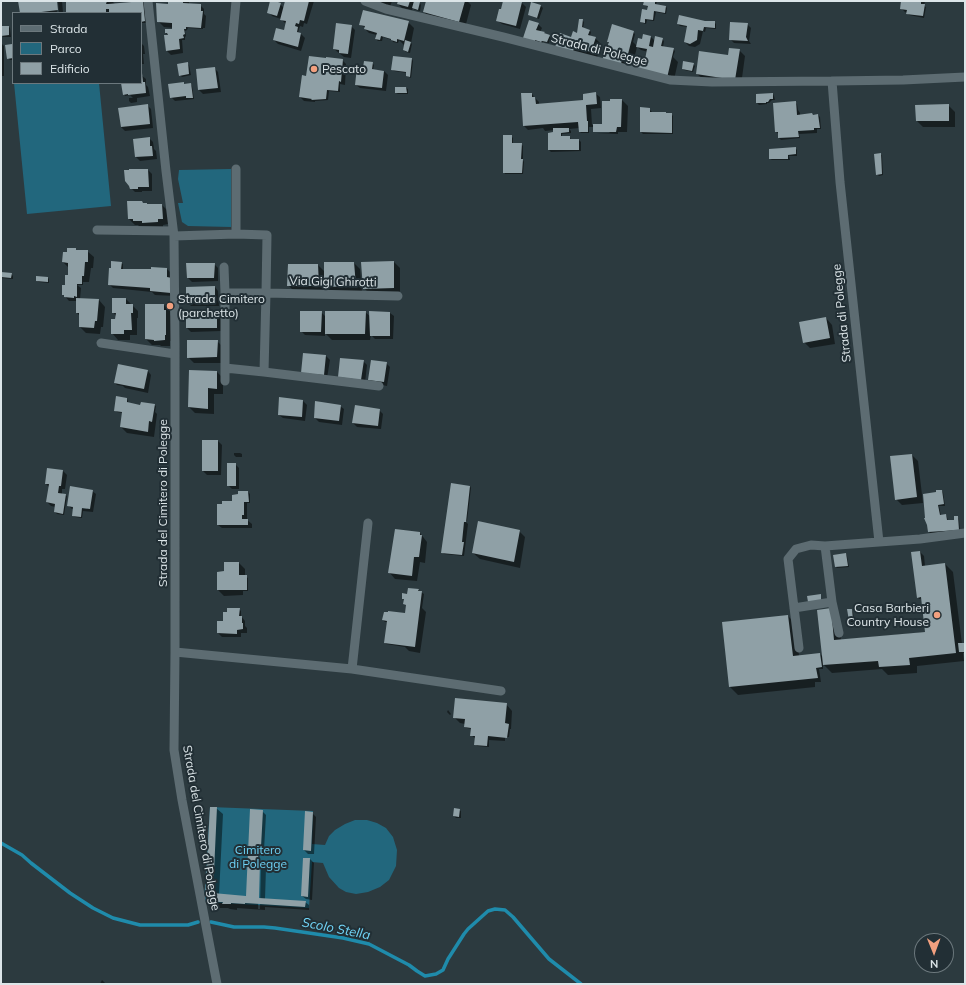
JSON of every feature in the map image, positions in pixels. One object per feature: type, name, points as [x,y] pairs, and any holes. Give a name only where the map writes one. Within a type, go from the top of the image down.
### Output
[{"type":"street","name":"Strada del Cimitero di Polegge","points":[[148,1],[173,233],[175,354],[174,750],[217,984]]},
{"type":"street","points":[[231,56],[236,1]]},
{"type":"street","name":"Strada di Polegge","points":[[365,1],[386,9],[670,80],[712,82],[832,81],[965,77]]},
{"type":"street","name":"Strada di Polegge","points":[[832,81],[840,190],[879,542]]},
{"type":"street","points":[[236,169],[236,234]]},
{"type":"street","points":[[97,230],[173,233],[267,234],[264,372]]},
{"type":"street","points":[[224,266],[225,381]]},
{"type":"street","name":"Via Gigi Ghirotti","points":[[225,293],[398,296]]},
{"type":"street","points":[[101,343],[175,354]]},
{"type":"street","points":[[225,368],[379,386]]},
{"type":"street","points":[[352,669],[368,523]]},
{"type":"street","points":[[799,648],[788,559],[796,549],[811,545],[825,546],[920,540],[965,533]]},
{"type":"street","points":[[825,546],[832,602],[839,633]]},
{"type":"street","points":[[794,608],[832,602]]},
{"type":"street","points":[[175,652],[352,669],[502,691]]},
{"type":"green space","points":[[14,84],[99,84],[111,206],[27,214]]},
{"type":"green space","points":[[231,169],[231,227],[188,226],[182,222],[178,203],[183,203],[178,179],[179,170]]},
{"type":"green space","name":"Cimitero di Polegge","points":[[210,807],[313,811],[312,844],[325,845],[329,836],[335,830],[355,820],[367,820],[377,823],[386,828],[393,837],[397,850],[396,866],[389,880],[380,887],[368,892],[356,894],[346,892],[339,888],[329,877],[323,863],[312,862],[309,908],[204,902]]},
{"type":"building","points":[[18,1],[57,1],[58,10],[20,12]]},
{"type":"building","points":[[66,1],[107,1],[106,4],[108,4],[143,1],[145,21],[142,22],[142,12],[109,12],[109,9],[106,9],[106,12],[66,12]]},
{"type":"building","points":[[168,1],[183,1],[183,3],[201,4],[201,11],[203,11],[201,28],[186,27],[186,29],[184,29],[184,38],[179,39],[180,49],[166,51],[164,35],[168,35],[165,33],[165,29],[172,29],[172,23],[157,22],[156,3],[168,4]]},
{"type":"building","points":[[270,1],[281,3],[277,16],[267,13]]},
{"type":"building","points":[[285,1],[309,1],[304,21],[300,20],[299,24],[296,23],[295,26],[298,27],[297,32],[301,33],[298,47],[273,40],[276,28],[284,30],[286,21],[280,20]]},
{"type":"building","points":[[398,1],[410,1],[408,7],[397,4]]},
{"type":"building","points":[[414,1],[420,2],[418,10],[412,8]]},
{"type":"building","points":[[426,1],[465,1],[459,22],[423,12]]},
{"type":"building","points":[[503,1],[522,2],[516,26],[496,21]]},
{"type":"building","points":[[644,1],[655,1],[655,4],[666,6],[665,13],[654,11],[653,20],[645,19],[645,23],[640,22],[642,9],[647,10],[648,6],[643,5]]},
{"type":"building","points":[[901,1],[921,1],[921,4],[925,4],[923,16],[906,14],[907,10],[900,9]]},
{"type":"building","points":[[531,2],[541,5],[537,18],[528,15]]},
{"type":"building","points":[[363,10],[409,21],[404,41],[397,39],[397,42],[381,36],[380,40],[375,39],[377,33],[364,29],[365,26],[359,25]]},
{"type":"building","points":[[679,15],[705,21],[715,21],[715,28],[704,27],[703,31],[698,30],[697,40],[690,44],[684,42],[687,26],[677,24]]},
{"type":"building","points":[[579,19],[583,19],[582,27],[590,30],[588,35],[596,37],[591,52],[574,47],[573,52],[555,47],[560,33],[571,37],[573,31],[577,33]]},
{"type":"building","points":[[529,20],[539,23],[536,30],[550,35],[547,42],[535,40],[535,42],[523,38]]},
{"type":"building","points":[[730,22],[748,23],[746,37],[748,41],[729,40]]},
{"type":"building","points":[[336,23],[352,25],[348,54],[339,53],[339,50],[333,49]]},
{"type":"building","points":[[612,24],[634,31],[628,54],[621,52],[619,58],[622,59],[621,64],[602,60],[609,42],[607,42]]},
{"type":"building","points":[[1,26],[9,26],[9,35],[1,36]]},
{"type":"building","points":[[643,34],[651,36],[649,46],[653,47],[655,36],[663,38],[661,46],[674,48],[667,78],[635,71],[637,64],[644,65],[647,49],[636,47],[638,38],[642,39]]},
{"type":"building","points":[[405,40],[411,42],[408,52],[403,50]]},
{"type":"building","points":[[12,44],[12,58],[7,59],[5,45]]},
{"type":"building","points":[[729,48],[740,49],[735,80],[696,74],[699,51],[728,55]]},
{"type":"building","points":[[309,56],[343,59],[341,82],[339,81],[338,91],[327,90],[326,99],[311,100],[312,99],[299,97],[302,75],[306,76]]},
{"type":"building","points":[[393,56],[412,58],[410,77],[406,76],[406,72],[391,70]]},
{"type":"building","points":[[364,61],[373,62],[372,69],[384,71],[382,88],[355,85],[357,67],[363,68]]},
{"type":"building","points":[[683,61],[694,63],[692,71],[682,69]]},
{"type":"building","points":[[188,62],[189,74],[179,76],[177,64]]},
{"type":"building","points":[[215,67],[218,88],[198,90],[196,69]]},
{"type":"building","points":[[142,73],[146,93],[123,95],[121,84],[142,84]]},
{"type":"building","points":[[184,82],[184,84],[191,83],[193,98],[186,98],[186,96],[170,98],[168,84]]},
{"type":"building","points":[[395,87],[406,87],[407,93],[395,93]]},
{"type":"building","points":[[596,92],[597,104],[586,105],[588,132],[579,132],[578,122],[523,126],[521,93],[532,93],[532,97],[535,97],[536,104],[583,100],[583,94]]},
{"type":"building","points":[[773,93],[773,99],[770,99],[768,102],[756,103],[756,94]]},
{"type":"building","points":[[610,99],[622,99],[621,127],[617,127],[616,132],[593,132],[593,124],[602,124],[602,101],[610,101]]},
{"type":"building","points":[[796,101],[797,115],[812,113],[813,115],[818,114],[820,128],[798,131],[799,137],[778,138],[778,132],[775,132],[773,103]]},
{"type":"building","points":[[148,104],[150,124],[121,127],[118,108]]},
{"type":"building","points":[[949,104],[949,121],[916,121],[915,105]]},
{"type":"building","points":[[640,107],[650,108],[650,112],[672,113],[672,133],[640,132]]},
{"type":"building","points":[[553,128],[569,128],[569,132],[561,133],[561,136],[570,136],[570,139],[579,139],[579,150],[548,150],[548,133],[553,132]]},
{"type":"building","points":[[503,135],[512,135],[512,143],[522,143],[522,173],[503,173]]},
{"type":"building","points":[[150,137],[150,146],[152,146],[153,156],[135,157],[133,139]]},
{"type":"building","points":[[796,147],[796,154],[788,155],[788,159],[769,159],[769,149]]},
{"type":"building","points":[[881,153],[882,174],[876,175],[874,154]]},
{"type":"building","points":[[148,169],[149,187],[130,189],[125,181],[124,170]]},
{"type":"building","points":[[127,201],[142,201],[143,203],[147,204],[162,204],[163,219],[158,219],[158,222],[142,223],[142,221],[133,221],[133,219],[128,219]]},
{"type":"building","points":[[67,248],[88,250],[88,262],[85,262],[82,284],[77,284],[77,297],[74,296],[74,298],[64,297],[64,295],[62,295],[62,285],[65,285],[65,275],[68,275],[68,263],[62,262],[63,252],[67,252]]},
{"type":"building","points":[[111,261],[122,262],[121,269],[151,269],[151,267],[167,268],[167,277],[172,278],[171,293],[150,291],[150,288],[108,285]]},
{"type":"building","points":[[394,261],[394,288],[363,289],[361,262]]},
{"type":"building","points":[[324,262],[354,262],[356,286],[324,287]]},
{"type":"building","points":[[186,263],[215,263],[214,278],[187,278]]},
{"type":"building","points":[[288,264],[318,264],[319,286],[287,286]]},
{"type":"building","points":[[1,272],[12,273],[11,278],[1,277]]},
{"type":"building","points":[[36,276],[48,277],[48,282],[36,281]]},
{"type":"building","points":[[215,286],[215,302],[186,303],[186,287]]},
{"type":"building","points":[[76,298],[99,299],[97,321],[95,321],[94,328],[79,327],[79,313],[76,313]]},
{"type":"building","points":[[112,298],[126,298],[126,304],[133,304],[133,313],[131,313],[132,330],[124,330],[124,334],[111,334],[111,319],[115,319],[116,313],[112,313]]},
{"type":"building","points":[[145,304],[164,304],[164,310],[166,310],[165,340],[154,341],[145,339]]},
{"type":"building","points":[[217,311],[217,328],[186,328],[186,312]]},
{"type":"building","points":[[300,311],[322,311],[321,332],[300,332]]},
{"type":"building","points":[[325,311],[366,311],[365,334],[325,334]]},
{"type":"building","points":[[369,311],[390,312],[390,336],[370,336]]},
{"type":"building","points":[[826,317],[830,338],[803,343],[799,322]]},
{"type":"building","points":[[187,340],[218,340],[217,357],[187,358]]},
{"type":"building","points":[[303,353],[326,355],[324,375],[301,373]]},
{"type":"building","points":[[340,358],[364,360],[361,380],[338,377]]},
{"type":"building","points":[[371,360],[387,362],[384,382],[368,380]]},
{"type":"building","points":[[118,364],[148,370],[144,389],[114,383]]},
{"type":"building","points":[[189,370],[217,371],[217,389],[208,388],[208,409],[188,407]]},
{"type":"building","points":[[116,396],[127,398],[127,402],[140,405],[141,402],[155,404],[152,422],[149,421],[148,432],[120,427],[122,412],[114,411]]},
{"type":"building","points":[[279,397],[303,400],[302,417],[278,415]]},
{"type":"building","points":[[315,401],[341,405],[339,421],[314,418]]},
{"type":"building","points":[[355,405],[380,409],[378,426],[352,423]]},
{"type":"building","points":[[202,440],[218,440],[218,471],[202,471]]},
{"type":"building","points":[[912,454],[917,497],[895,500],[890,456]]},
{"type":"building","points":[[227,463],[236,463],[236,486],[227,486]]},
{"type":"building","points":[[47,468],[63,470],[61,486],[59,486],[58,493],[66,494],[63,514],[54,512],[55,504],[46,502],[49,484],[45,484]]},
{"type":"building","points":[[451,483],[470,486],[466,522],[464,522],[462,542],[464,542],[462,555],[441,553]]},
{"type":"building","points":[[70,486],[93,490],[90,509],[82,508],[81,517],[72,516],[73,507],[67,506]]},
{"type":"building","points":[[936,490],[942,490],[944,504],[938,505],[940,515],[946,514],[947,520],[954,520],[954,516],[958,516],[959,530],[928,532],[924,518],[923,494],[936,492]]},
{"type":"building","points":[[238,491],[248,491],[249,502],[244,502],[244,515],[242,515],[242,519],[248,519],[248,525],[217,525],[217,504],[222,504],[222,501],[232,501],[232,495],[238,494]]},
{"type":"building","points":[[478,521],[520,530],[514,562],[472,553]]},
{"type":"building","points":[[395,529],[420,532],[420,535],[422,535],[419,557],[414,557],[412,576],[388,573]]},
{"type":"building","name":"Casa Barbieri Country House","points":[[920,551],[922,566],[945,563],[956,653],[909,658],[910,665],[879,667],[878,661],[823,665],[817,610],[831,608],[834,640],[925,632],[921,597],[917,598],[911,552]]},
{"type":"building","points":[[846,553],[848,566],[835,567],[833,555]]},
{"type":"building","points":[[224,562],[239,562],[239,575],[247,575],[247,590],[217,590],[217,572],[224,571]]},
{"type":"building","points":[[408,588],[419,589],[418,591],[422,591],[415,647],[384,643],[387,621],[382,620],[384,612],[405,613],[406,605],[403,604],[404,599],[402,599],[402,593],[407,594]]},
{"type":"building","points":[[821,594],[821,601],[808,602],[807,596]]},
{"type":"building","points":[[227,608],[240,608],[239,616],[242,616],[243,629],[237,630],[237,634],[217,633],[217,621],[223,621],[223,612],[227,612]]},
{"type":"building","points":[[847,609],[852,609],[853,620],[849,621]]},
{"type":"building","points":[[788,615],[793,656],[820,653],[822,667],[816,668],[818,678],[729,687],[722,622]]},
{"type":"building","points":[[958,643],[964,643],[965,652],[959,652]]},
{"type":"building","points":[[455,698],[507,703],[505,723],[509,724],[507,738],[488,736],[487,746],[474,745],[475,736],[470,736],[471,728],[464,727],[465,719],[453,718]]},
{"type":"building","points":[[210,807],[217,807],[213,893],[246,896],[250,809],[263,810],[261,847],[259,847],[258,859],[258,861],[260,861],[259,898],[306,901],[305,907],[245,903],[222,904],[223,902],[211,902],[211,898],[205,897]]},
{"type":"building","points":[[454,808],[460,809],[459,817],[453,816]]},
{"type":"building","points":[[305,811],[313,812],[311,851],[303,850]]},
{"type":"building","points":[[303,858],[310,858],[308,897],[301,896]]},
{"type":"waterway","name":"Scolo Stella","points":[[1,843],[22,855],[70,893],[93,908],[113,918],[140,925],[188,925],[198,922]]},
{"type":"waterway","name":"Scolo Stella","points":[[211,922],[234,927],[275,928],[343,938],[369,944],[409,965],[425,976],[436,974],[443,970],[448,959],[464,934],[488,911],[495,909],[505,910],[513,917],[549,959],[581,984]]},
{"type":"place","name":"Pescato","points":[[314,69]]},
{"type":"place","name":"Strada Cimitero (parchetto)","points":[[170,306]]},
{"type":"place","name":"Casa Barbieri Country House","points":[[937,615]]}]
